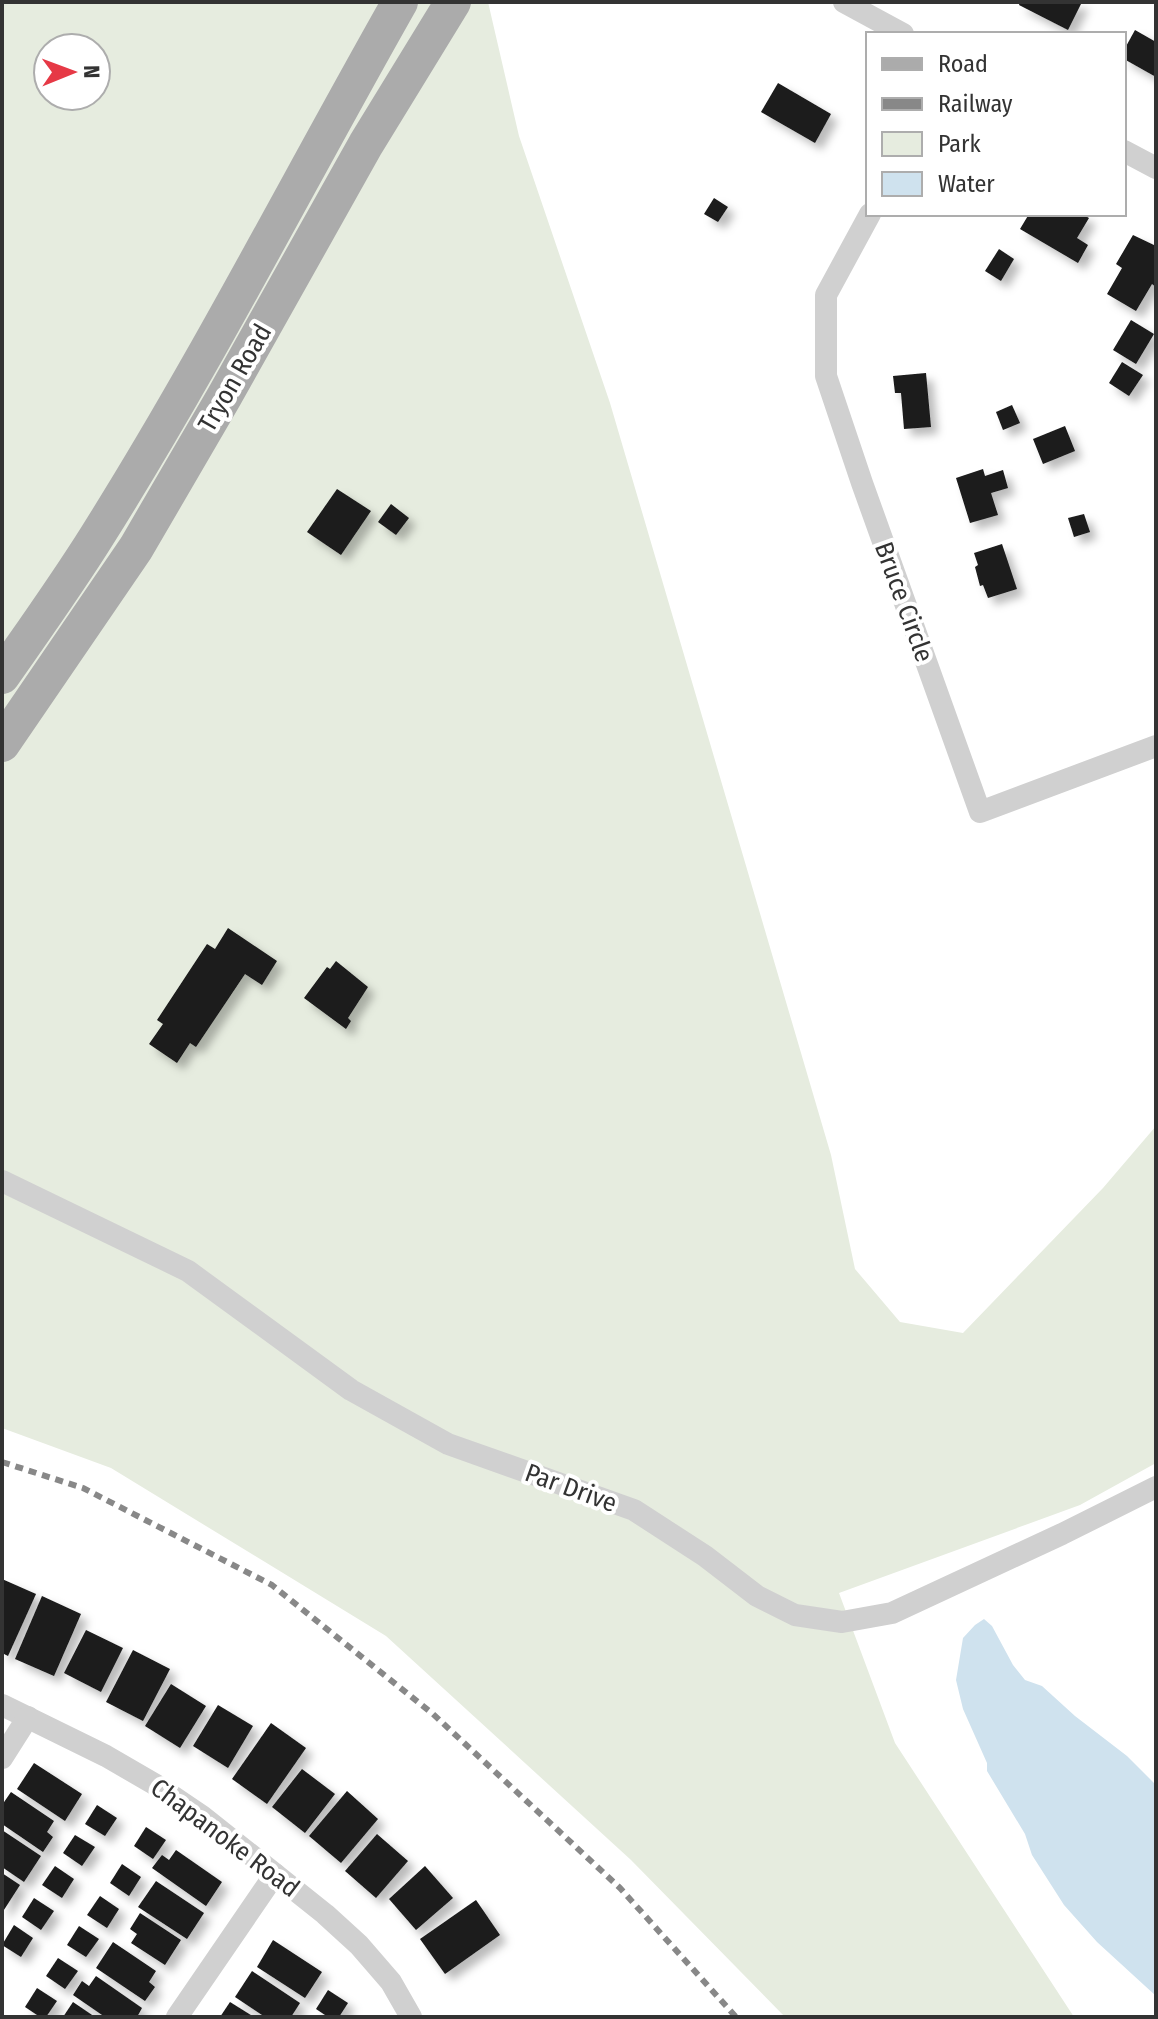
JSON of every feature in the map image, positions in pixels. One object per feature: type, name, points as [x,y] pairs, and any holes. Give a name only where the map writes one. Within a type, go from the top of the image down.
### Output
[{"type":"main road","name":"Tryon Road","points":[[2,676],[75,571],[132,480],[400,2]]},
{"type":"main road","name":"Tryon Road","points":[[2,744],[149,526],[366,144],[453,2]]},
{"type":"street","points":[[844,2],[899,32]]},
{"type":"street","points":[[1126,152],[1156,168]]},
{"type":"street","name":"Bruce Circle","points":[[869,216],[826,295],[826,376],[980,812],[1156,746]]},
{"type":"street","name":"Par Drive","points":[[2,1181],[188,1271],[351,1390],[448,1444],[634,1510],[705,1556],[757,1596],[795,1615],[842,1622],[892,1613],[1156,1487]]},
{"type":"street","name":"Chapanoke Road","points":[[2,1705],[106,1756],[202,1816],[359,1945],[391,1982],[411,2017]]},
{"type":"street","points":[[2,1758],[28,1717]]},
{"type":"street","points":[[177,2017],[275,1874]]},
{"type":"green space","points":[[2,2],[488,2],[519,136],[610,403],[831,1155],[855,1269],[900,1322],[963,1333],[1103,1188],[1156,1126],[1156,1463],[1080,1505],[839,1593],[895,1743],[1074,2017],[785,2017],[631,1860],[386,1636],[111,1468],[2,1428]]},
{"type":"water","points":[[984,1619],[992,1626],[1013,1665],[1025,1680],[1042,1686],[1127,1756],[1156,1785],[1156,1996],[1097,1942],[1064,1905],[1032,1855],[1025,1834],[987,1771],[987,1763],[963,1709],[956,1680],[963,1638]]},
{"type":"building","points":[[1020,2],[1082,2],[1068,30],[1019,5]]},
{"type":"building","points":[[1135,30],[1156,42],[1156,77],[1126,60],[1126,46]]},
{"type":"building","points":[[778,83],[831,114],[815,143],[761,112]]},
{"type":"building","points":[[714,198],[728,207],[718,222],[704,214]]},
{"type":"building","points":[[1028,216],[1089,218],[1077,238],[1088,245],[1078,263],[1020,229]]},
{"type":"building","points":[[1133,235],[1156,246],[1156,287],[1152,284],[1136,311],[1107,294],[1122,268],[1116,264]]},
{"type":"building","points":[[999,249],[1014,259],[1001,281],[985,271]]},
{"type":"building","points":[[1131,320],[1154,334],[1136,364],[1113,350]]},
{"type":"building","points":[[1122,362],[1143,375],[1129,396],[1109,383]]},
{"type":"building","points":[[926,373],[931,427],[904,429],[901,393],[895,393],[893,376]]},
{"type":"building","points":[[1012,405],[1020,423],[1003,430],[996,412]]},
{"type":"building","points":[[1065,426],[1075,451],[1043,464],[1033,439]]},
{"type":"building","points":[[983,469],[985,476],[1003,470],[1008,488],[991,493],[998,515],[970,523],[956,478]]},
{"type":"building","points":[[337,489],[371,511],[341,555],[307,532]]},
{"type":"building","points":[[391,504],[409,518],[396,535],[378,522]]},
{"type":"building","points":[[1084,514],[1090,532],[1074,537],[1068,518]]},
{"type":"building","points":[[1002,544],[1017,589],[988,598],[983,585],[980,586],[974,553]]},
{"type":"building","points":[[228,928],[277,961],[262,985],[245,974],[196,1047],[190,1043],[177,1063],[149,1044],[163,1024],[157,1020],[207,944],[215,949]]},
{"type":"building","points":[[336,961],[368,987],[348,1018],[351,1021],[346,1029],[304,998],[327,967],[330,969]]},
{"type":"building","points":[[2,1579],[36,1594],[8,1656],[2,1653]]},
{"type":"building","points":[[42,1596],[81,1614],[54,1676],[15,1659]]},
{"type":"building","points":[[86,1630],[123,1648],[101,1692],[64,1673]]},
{"type":"building","points":[[133,1650],[170,1669],[143,1721],[106,1702]]},
{"type":"building","points":[[171,1684],[206,1706],[180,1748],[145,1726]]},
{"type":"building","points":[[218,1705],[253,1726],[228,1768],[193,1746]]},
{"type":"building","points":[[271,1723],[306,1748],[267,1804],[232,1779]]},
{"type":"building","points":[[34,1763],[82,1794],[65,1821],[17,1789]]},
{"type":"building","points":[[302,1769],[335,1794],[305,1833],[272,1807]]},
{"type":"building","points":[[347,1791],[378,1819],[341,1863],[309,1836]]},
{"type":"building","points":[[11,1792],[54,1821],[47,1832],[53,1837],[43,1852],[2,1824],[2,1805]]},
{"type":"building","points":[[97,1805],[117,1818],[105,1836],[85,1824]]},
{"type":"building","points":[[146,1827],[166,1840],[153,1859],[134,1846]]},
{"type":"building","points":[[2,1830],[41,1856],[24,1882],[2,1867]]},
{"type":"building","points":[[377,1834],[408,1861],[376,1898],[345,1871]]},
{"type":"building","points":[[75,1835],[95,1847],[82,1866],[63,1853]]},
{"type":"building","points":[[176,1850],[222,1882],[206,1906],[152,1868],[162,1855],[169,1860]]},
{"type":"building","points":[[122,1864],[141,1877],[129,1896],[110,1883]]},
{"type":"building","points":[[55,1866],[74,1879],[62,1898],[42,1885]]},
{"type":"building","points":[[425,1866],[453,1898],[416,1930],[389,1899]]},
{"type":"building","points":[[2,1873],[20,1885],[2,1913]]},
{"type":"building","points":[[156,1881],[204,1913],[187,1939],[138,1907]]},
{"type":"building","points":[[100,1896],[119,1909],[107,1928],[87,1915]]},
{"type":"building","points":[[34,1898],[54,1911],[41,1930],[22,1917]]},
{"type":"building","points":[[476,1900],[500,1935],[445,1974],[420,1939]]},
{"type":"building","points":[[140,1913],[181,1940],[165,1965],[131,1943],[137,1934],[130,1929]]},
{"type":"building","points":[[14,1925],[33,1938],[21,1957],[2,1945]]},
{"type":"building","points":[[79,1926],[99,1939],[86,1957],[67,1945]]},
{"type":"building","points":[[273,1940],[322,1972],[305,1998],[257,1967]]},
{"type":"building","points":[[113,1942],[156,1971],[149,1982],[155,1987],[145,2001],[96,1968]]},
{"type":"building","points":[[58,1958],[78,1971],[65,1989],[46,1976]]},
{"type":"building","points":[[252,1971],[300,2003],[291,2017],[265,2017],[235,1997]]},
{"type":"building","points":[[96,1976],[142,2008],[137,2017],[105,2017],[73,1995],[82,1981],[89,1986]]},
{"type":"building","points":[[37,1988],[57,2001],[46,2017],[40,2017],[25,2007]]},
{"type":"building","points":[[328,1990],[348,2003],[339,2017],[328,2017],[316,2009]]},
{"type":"building","points":[[73,2002],[95,2017],[63,2017]]},
{"type":"building","points":[[230,2002],[254,2017],[220,2017]]},
{"type":"railway","points":[[2,1462],[83,1488],[272,1585],[433,1714],[620,1888],[736,2017]]}]
